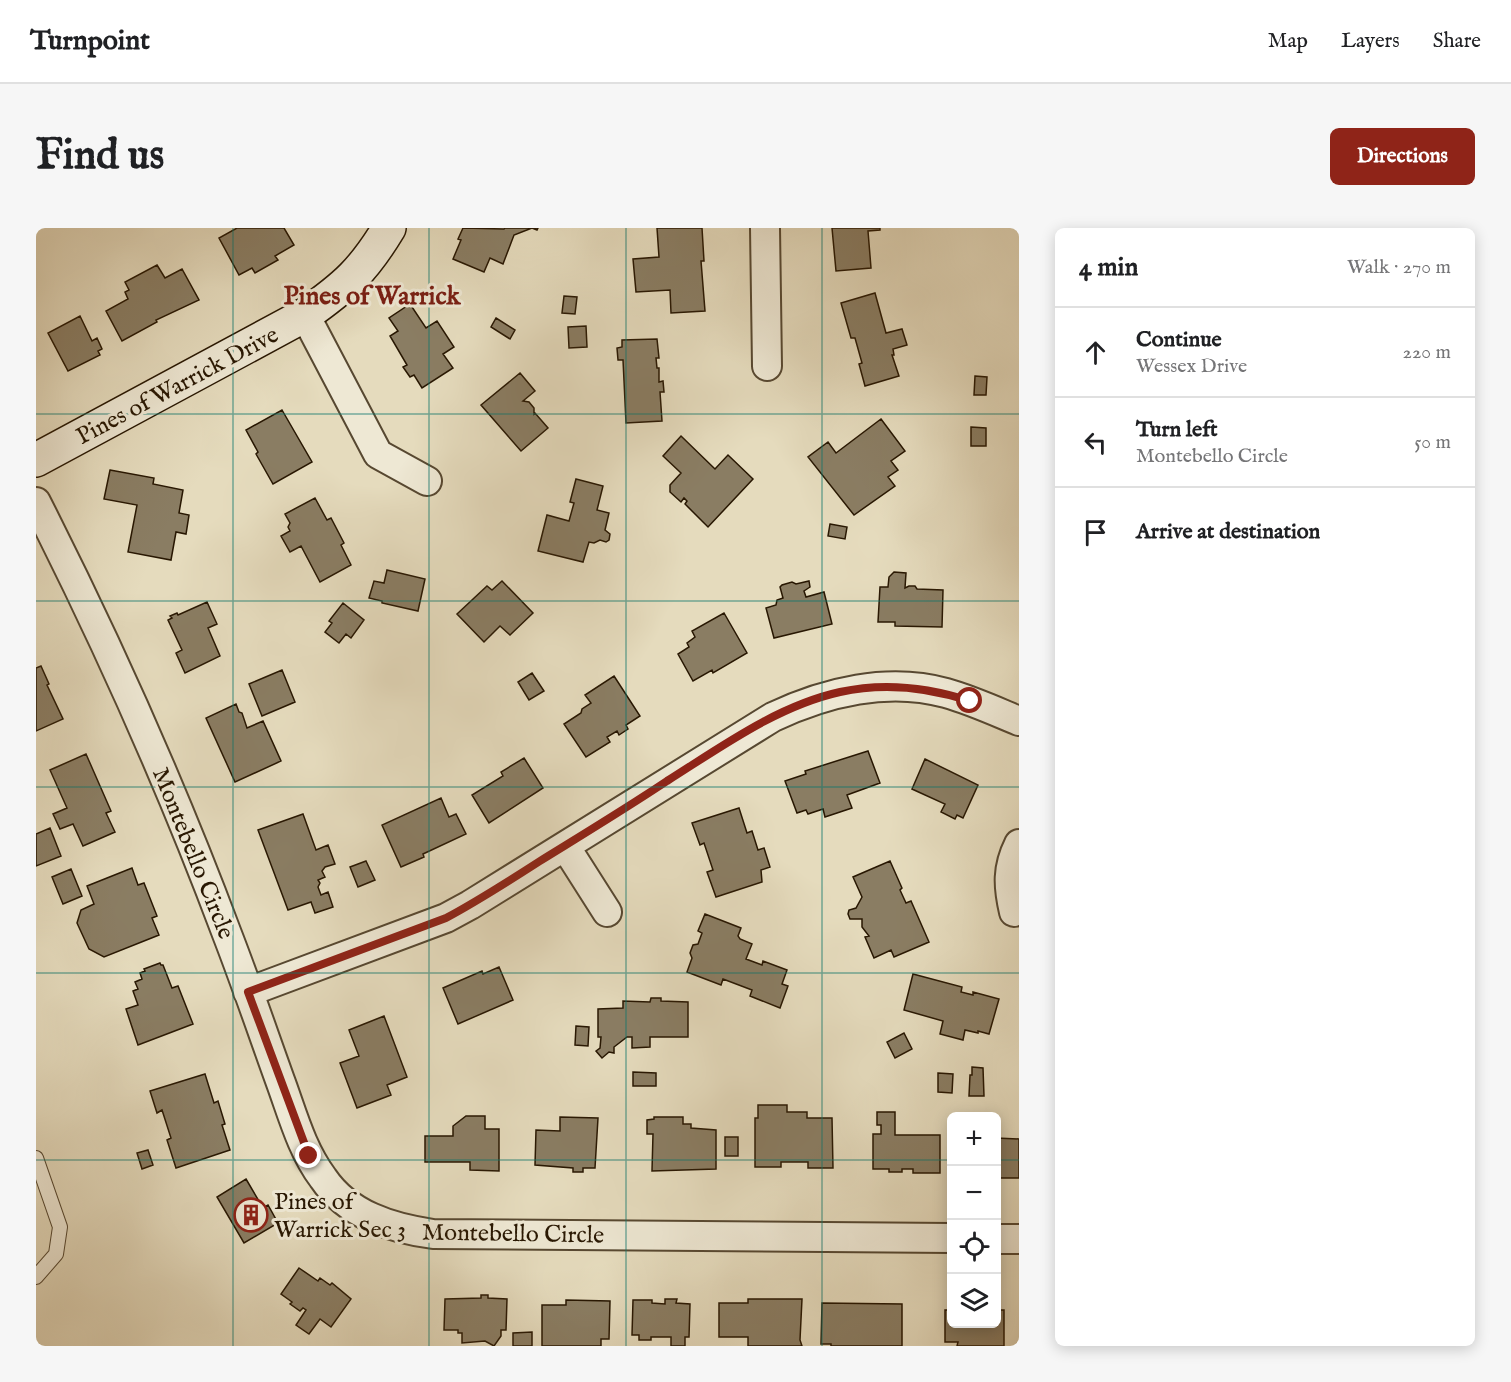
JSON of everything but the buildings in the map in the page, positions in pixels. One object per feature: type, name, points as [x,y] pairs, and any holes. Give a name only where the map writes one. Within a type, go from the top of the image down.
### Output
[{"type":"street","name":"Pines of Warrick Drive","points":[[36,460],[305,315],[340,290],[359,272],[389,228]]},
{"type":"street","points":[[765,228],[767,366]]},
{"type":"street","points":[[305,315],[378,454],[427,481]]},
{"type":"street","name":"Montebello Circle","points":[[36,502],[69,567],[159,765],[227,933],[309,1156],[324,1180],[345,1202],[373,1219],[404,1230],[433,1233],[947,1238]]},
{"type":"street","points":[[248,992],[446,918],[773,717],[817,698],[860,689],[923,688],[970,701],[1019,721]]},
{"type":"street","points":[[1014,912],[1008,889],[1011,861],[1019,844]]},
{"type":"street","points":[[565,846],[607,912]]},
{"type":"street","points":[[1001,1239],[1019,1239]]},
{"type":"lane","points":[[36,1158],[60,1227],[56,1254],[36,1278]]},
{"type":"place","name":"Pines of Warrick Sec 3","points":[[251,1215]]},
{"type":"district","name":"Pines of Warrick","points":[[372,295]]},
{"type":"route","points":[[309,1156],[302,1143],[248,992],[446,918],[592,830],[688,768],[773,717],[794,707],[841,692],[900,687],[923,688],[970,701]]}]
